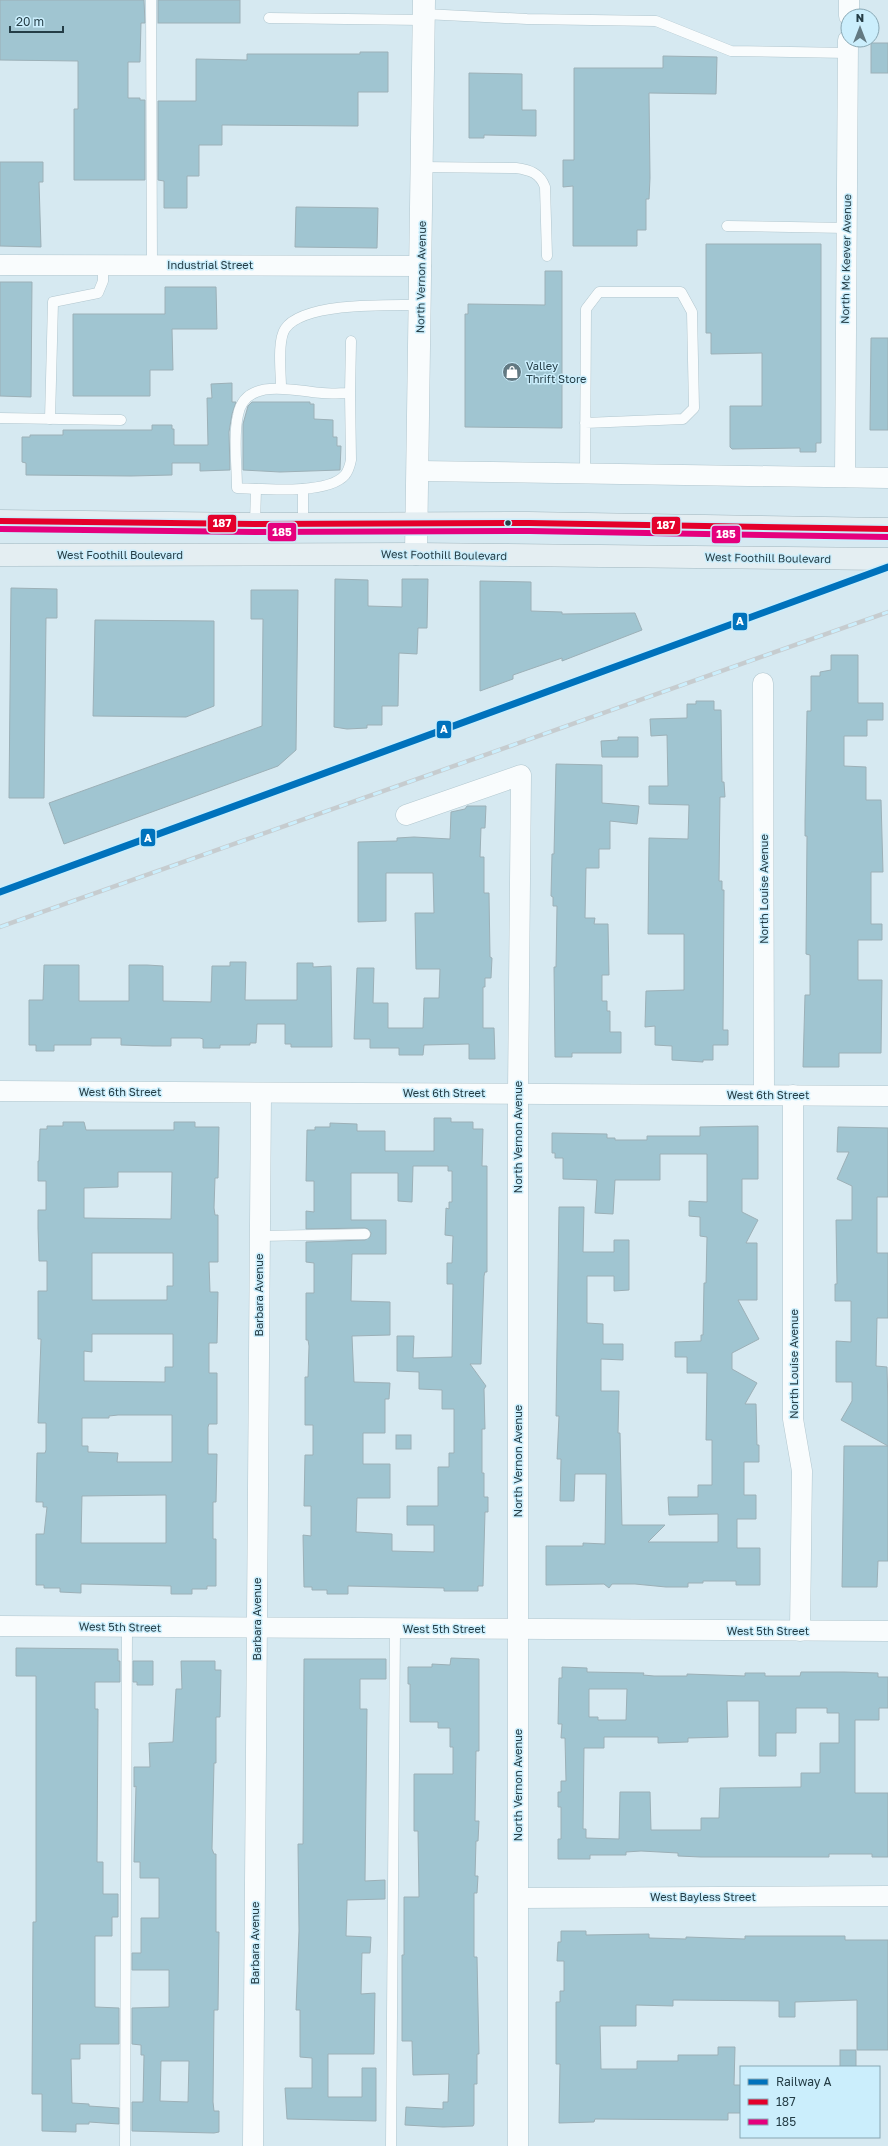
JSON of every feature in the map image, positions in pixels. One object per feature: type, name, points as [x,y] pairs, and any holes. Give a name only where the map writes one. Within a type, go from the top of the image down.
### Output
[{"type":"main road","points":[[0,521],[255,524],[416,523],[888,529]]},
{"type":"main road","name":"West Foothill Boulevard","points":[[0,555],[416,554],[888,559]]},
{"type":"street","name":"North Vernon Avenue","points":[[416,554],[424,12]]},
{"type":"street","name":"North Mc Keever Avenue","points":[[845,477],[848,48]]},
{"type":"street","name":"Industrial Street","points":[[0,265],[152,264],[421,266]]},
{"type":"street","points":[[418,470],[888,478]]},
{"type":"street","name":"North Louise Avenue","points":[[763,683],[764,1095]]},
{"type":"street","name":"North Vernon Avenue","points":[[406,815],[521,775],[518,1093],[518,2146]]},
{"type":"street","name":"West 6th Street","points":[[0,1091],[888,1096]]},
{"type":"street","name":"Barbara Avenue","points":[[253,2146],[261,1093]]},
{"type":"street","name":"North Louise Avenue","points":[[793,1095],[793,1419],[802,1471],[800,1631]]},
{"type":"street","name":"West 5th Street","points":[[0,1626],[257,1629],[888,1631]]},
{"type":"street","name":"West Bayless Street","points":[[519,1898],[888,1896]]},
{"type":"lane","points":[[151,0],[152,264]]},
{"type":"lane","points":[[269,18],[424,12],[527,19],[656,21],[731,51],[840,47]]},
{"type":"lane","points":[[422,167],[516,168],[529,170],[540,177],[545,187],[547,256]]},
{"type":"lane","points":[[728,226],[847,228]]},
{"type":"lane","points":[[50,419],[53,302],[98,293],[103,281],[103,265]]},
{"type":"lane","points":[[585,423],[683,419],[694,408],[692,312],[681,292],[599,292],[586,309],[585,423],[585,473]]},
{"type":"lane","points":[[281,387],[281,345],[284,330],[293,321],[311,313],[347,306],[420,305]]},
{"type":"lane","points":[[350,394],[322,393],[281,387],[251,394],[246,397],[241,404],[237,415],[237,488],[303,489],[334,482],[345,475],[349,469],[350,460],[351,341]]},
{"type":"lane","points":[[0,418],[121,420]]},
{"type":"lane","points":[[255,524],[256,488]]},
{"type":"lane","points":[[303,489],[303,524]]},
{"type":"lane","points":[[260,1236],[365,1234]]},
{"type":"lane","points":[[125,2146],[127,1627]]},
{"type":"lane","points":[[391,2146],[395,1629]]},
{"type":"building","points":[[0,0],[144,0],[145,23],[141,23],[140,62],[128,62],[128,98],[140,98],[140,100],[145,100],[145,180],[74,180],[74,109],[78,109],[78,61],[0,60]]},
{"type":"building","points":[[158,0],[240,0],[240,23],[158,23]]},
{"type":"building","points":[[880,43],[888,43],[888,73],[871,73],[871,48],[880,48]]},
{"type":"building","points":[[360,52],[388,52],[388,92],[358,92],[358,126],[222,125],[222,145],[199,145],[199,176],[187,176],[187,208],[164,208],[164,181],[158,180],[158,101],[196,101],[196,59],[247,60],[247,54],[360,54]]},
{"type":"building","points":[[663,56],[717,57],[716,94],[649,93],[650,178],[649,199],[646,199],[646,230],[637,230],[637,246],[573,246],[573,186],[563,187],[563,160],[574,160],[574,68],[663,68]]},
{"type":"building","points":[[469,73],[522,74],[522,110],[536,110],[536,136],[484,135],[484,138],[469,138]]},
{"type":"building","points":[[0,162],[43,162],[43,182],[39,182],[41,247],[0,246]]},
{"type":"building","points":[[296,207],[378,208],[377,248],[295,247]]},
{"type":"building","points":[[706,244],[821,244],[821,443],[816,443],[816,452],[800,452],[800,448],[732,449],[730,447],[730,406],[762,406],[762,353],[711,354],[711,333],[706,333]]},
{"type":"building","points":[[545,271],[562,271],[562,428],[465,427],[465,314],[468,314],[468,304],[545,305]]},
{"type":"building","points":[[0,282],[32,282],[31,397],[0,396]]},
{"type":"building","points":[[165,287],[216,287],[217,329],[172,329],[173,370],[150,370],[150,396],[73,396],[73,314],[165,314]]},
{"type":"building","points":[[871,338],[888,338],[888,430],[870,430]]},
{"type":"building","points":[[232,383],[232,402],[236,402],[229,432],[230,470],[200,471],[200,463],[172,463],[172,475],[26,475],[26,463],[22,462],[22,437],[30,437],[30,435],[63,435],[63,430],[152,430],[152,425],[172,425],[172,429],[174,429],[174,445],[208,445],[207,398],[212,398],[211,384]]},
{"type":"building","points":[[252,402],[310,402],[310,404],[314,404],[314,419],[333,420],[333,437],[337,437],[337,446],[341,446],[340,470],[280,472],[243,470],[243,424],[248,406]]},
{"type":"building","points":[[335,579],[368,580],[368,606],[402,607],[402,579],[428,579],[427,628],[418,628],[417,654],[399,653],[398,706],[382,706],[382,725],[367,725],[367,728],[347,729],[334,727]]},
{"type":"building","points":[[480,581],[531,582],[531,611],[562,612],[562,614],[635,613],[642,630],[562,661],[562,658],[513,675],[513,679],[480,691]]},
{"type":"building","points":[[11,588],[57,589],[57,618],[46,618],[44,798],[9,798]]},
{"type":"building","points":[[251,590],[298,590],[296,750],[278,766],[64,844],[49,803],[262,726],[263,619],[251,619]]},
{"type":"building","points":[[95,620],[214,621],[214,706],[186,717],[93,716]]},
{"type":"building","points":[[831,655],[858,655],[858,703],[883,703],[883,720],[867,720],[867,736],[844,736],[844,766],[866,767],[866,800],[881,800],[883,872],[871,872],[871,924],[882,924],[882,940],[858,940],[858,980],[882,980],[881,1053],[839,1053],[839,1067],[803,1067],[805,995],[810,995],[810,955],[806,954],[807,836],[805,836],[805,821],[807,711],[811,711],[811,676],[820,676],[820,672],[831,670]]},
{"type":"building","points":[[696,701],[714,701],[714,710],[721,710],[722,782],[724,782],[725,797],[720,797],[719,881],[722,881],[722,890],[724,890],[723,1030],[728,1030],[728,1045],[713,1045],[713,1060],[703,1060],[703,1062],[672,1060],[672,1046],[655,1045],[655,1026],[645,1027],[646,991],[684,990],[684,934],[648,934],[649,838],[688,839],[689,805],[649,804],[649,786],[668,786],[667,735],[651,736],[650,719],[687,718],[687,704],[696,704]]},
{"type":"building","points":[[618,737],[638,737],[638,757],[602,757],[601,741],[618,740]]},
{"type":"building","points":[[556,764],[602,765],[602,803],[639,806],[637,824],[610,821],[610,849],[599,849],[599,868],[586,868],[585,918],[595,918],[594,924],[608,924],[609,975],[602,975],[602,1001],[607,1001],[607,1011],[610,1011],[610,1032],[621,1032],[621,1053],[572,1053],[572,1057],[555,1057],[554,967],[556,967],[557,906],[553,906],[553,897],[551,896],[552,854],[554,854]]},
{"type":"building","points":[[467,806],[486,806],[485,828],[481,828],[480,857],[484,857],[484,893],[489,893],[490,957],[492,958],[491,978],[485,978],[485,987],[483,987],[483,1028],[494,1028],[495,1059],[469,1059],[469,1044],[424,1045],[423,1055],[399,1055],[399,1048],[370,1048],[370,1039],[354,1039],[357,968],[374,968],[373,1003],[388,1003],[388,1028],[423,1028],[424,998],[439,998],[440,969],[416,969],[415,913],[434,913],[433,873],[386,873],[386,921],[358,922],[358,842],[397,841],[397,838],[414,837],[450,839],[451,812],[465,809]]},
{"type":"building","points":[[230,962],[246,962],[245,1000],[297,1000],[297,963],[313,963],[313,967],[331,966],[332,1047],[291,1047],[291,1044],[285,1044],[285,1024],[257,1024],[256,1043],[250,1043],[250,1045],[220,1045],[220,1048],[203,1048],[203,1039],[200,1038],[171,1038],[171,1046],[153,1046],[121,1045],[121,1038],[91,1038],[91,1045],[54,1045],[54,1051],[36,1051],[36,1045],[29,1045],[29,1000],[43,1000],[44,965],[79,965],[79,1001],[129,1001],[129,965],[147,965],[163,966],[163,1001],[211,1002],[212,966],[230,966]]},
{"type":"building","points":[[434,1118],[451,1118],[451,1122],[473,1122],[473,1129],[483,1129],[482,1166],[487,1166],[487,1272],[485,1272],[484,1276],[481,1364],[470,1364],[486,1386],[484,1389],[485,1429],[482,1429],[482,1473],[484,1473],[484,1497],[488,1497],[488,1512],[485,1512],[483,1586],[478,1586],[478,1591],[444,1591],[444,1588],[348,1586],[348,1594],[327,1594],[327,1590],[312,1590],[312,1587],[304,1587],[303,1535],[311,1536],[311,1506],[304,1506],[305,1455],[313,1455],[313,1425],[305,1425],[305,1377],[308,1377],[309,1346],[308,1340],[306,1340],[306,1293],[314,1293],[314,1263],[306,1262],[306,1242],[365,1240],[370,1237],[371,1233],[365,1228],[306,1229],[306,1211],[314,1212],[314,1181],[306,1181],[307,1130],[315,1130],[315,1127],[330,1127],[330,1123],[357,1124],[357,1131],[385,1131],[385,1151],[434,1151]],"holes":[[[413,1166],[448,1166],[448,1171],[452,1171],[452,1202],[449,1202],[449,1209],[446,1208],[445,1235],[453,1236],[452,1263],[447,1263],[447,1284],[453,1284],[452,1357],[413,1358],[414,1336],[397,1336],[397,1371],[419,1372],[419,1389],[442,1390],[442,1409],[454,1409],[454,1453],[449,1453],[449,1467],[438,1467],[438,1506],[407,1506],[407,1525],[434,1525],[434,1552],[392,1551],[392,1534],[356,1532],[357,1498],[390,1498],[390,1464],[363,1464],[363,1433],[385,1433],[385,1399],[389,1399],[390,1383],[354,1382],[352,1336],[390,1335],[390,1302],[351,1301],[352,1254],[386,1254],[386,1220],[351,1220],[351,1173],[398,1173],[398,1201],[412,1202]]]},
{"type":"building","points":[[63,1122],[84,1122],[86,1130],[174,1130],[174,1122],[195,1122],[195,1127],[219,1127],[218,1178],[215,1178],[214,1208],[215,1215],[218,1215],[218,1262],[209,1262],[210,1292],[218,1292],[217,1343],[209,1343],[209,1373],[217,1373],[217,1424],[209,1424],[208,1427],[208,1454],[217,1454],[216,1502],[213,1502],[213,1539],[216,1539],[216,1586],[207,1586],[207,1589],[192,1589],[192,1594],[171,1594],[171,1586],[81,1584],[81,1593],[60,1592],[60,1588],[44,1588],[44,1585],[36,1585],[36,1534],[44,1534],[47,1507],[43,1507],[43,1502],[36,1502],[37,1453],[45,1453],[46,1450],[46,1423],[38,1423],[41,1339],[38,1339],[38,1291],[47,1291],[47,1261],[39,1261],[38,1228],[38,1210],[46,1210],[46,1181],[38,1181],[38,1161],[40,1129],[47,1129],[47,1126],[63,1126]],"holes":[[[118,1172],[172,1172],[171,1219],[84,1218],[84,1188],[118,1187]],[[92,1253],[173,1253],[173,1286],[167,1286],[167,1300],[92,1300]],[[92,1334],[173,1334],[173,1367],[165,1367],[165,1382],[84,1381],[84,1351],[92,1352]],[[118,1415],[172,1415],[172,1462],[117,1462],[118,1453],[88,1452],[88,1446],[82,1446],[82,1418],[109,1418],[109,1416]],[[166,1495],[166,1543],[81,1543],[82,1496]]]},
{"type":"building","points":[[758,1126],[758,1179],[742,1179],[742,1212],[758,1220],[746,1243],[757,1243],[757,1300],[738,1300],[759,1339],[732,1353],[732,1369],[757,1383],[745,1404],[756,1404],[759,1462],[744,1462],[744,1495],[756,1495],[756,1519],[737,1519],[737,1548],[760,1548],[760,1585],[736,1585],[736,1581],[703,1581],[703,1583],[688,1583],[688,1587],[666,1587],[635,1584],[612,1584],[609,1588],[604,1584],[546,1585],[546,1546],[583,1546],[583,1543],[605,1544],[606,1474],[575,1474],[574,1501],[560,1501],[561,1459],[557,1459],[559,1416],[556,1416],[559,1207],[584,1207],[583,1252],[614,1252],[614,1240],[629,1240],[629,1290],[614,1291],[614,1276],[587,1276],[587,1323],[603,1324],[603,1344],[623,1344],[623,1360],[601,1359],[601,1391],[619,1391],[618,1433],[620,1433],[622,1525],[665,1525],[648,1542],[718,1542],[718,1514],[669,1515],[668,1497],[698,1497],[698,1485],[712,1485],[712,1440],[706,1440],[707,1373],[687,1373],[687,1357],[675,1357],[675,1342],[701,1341],[701,1335],[703,1335],[707,1237],[700,1236],[700,1217],[689,1216],[689,1201],[707,1202],[707,1154],[660,1154],[660,1180],[615,1180],[613,1214],[595,1213],[597,1180],[563,1179],[563,1158],[555,1158],[555,1153],[552,1153],[552,1133],[607,1134],[607,1138],[615,1138],[615,1140],[647,1140],[647,1136],[700,1136],[700,1127]]},
{"type":"building","points":[[838,1127],[888,1128],[888,1197],[877,1197],[877,1253],[888,1253],[888,1318],[877,1318],[876,1366],[887,1367],[888,1446],[841,1420],[852,1401],[852,1382],[836,1382],[836,1341],[851,1342],[851,1301],[835,1301],[835,1284],[837,1284],[836,1220],[852,1220],[852,1186],[837,1179],[849,1152],[837,1152]]},
{"type":"building","points":[[396,1435],[411,1435],[411,1449],[396,1449]]},
{"type":"building","points":[[844,1446],[888,1446],[888,1561],[878,1561],[877,1587],[842,1587]]},
{"type":"building","points":[[16,1648],[118,1649],[118,1661],[120,1661],[120,1682],[95,1682],[95,1709],[98,1709],[97,1862],[103,1862],[103,1894],[118,1894],[118,1917],[112,1917],[112,1936],[95,1936],[95,2007],[119,2008],[119,2044],[80,2044],[80,2059],[71,2059],[72,2103],[119,2108],[119,2124],[89,2122],[89,2124],[76,2124],[76,2132],[42,2131],[42,2094],[32,2094],[33,1922],[36,1922],[36,1676],[16,1676]]},
{"type":"building","points":[[451,1658],[479,1659],[479,1751],[476,1751],[475,1821],[479,1821],[478,1841],[476,1841],[475,1876],[478,1876],[477,1893],[474,1893],[474,1957],[477,1957],[479,2054],[477,2054],[477,2084],[474,2084],[474,2124],[473,2126],[443,2127],[405,2125],[406,2107],[443,2109],[443,2102],[448,2102],[449,2074],[413,2075],[412,2041],[402,2041],[402,1955],[404,1955],[404,1897],[419,1897],[418,1831],[414,1831],[414,1774],[453,1774],[453,1747],[450,1747],[450,1728],[438,1728],[438,1722],[410,1722],[410,1684],[408,1684],[408,1667],[432,1667],[432,1664],[450,1665]]},
{"type":"building","points":[[304,1659],[386,1659],[386,1679],[360,1679],[360,1709],[367,1709],[365,1881],[385,1880],[385,1899],[347,1900],[346,1936],[371,1937],[370,1953],[362,1953],[361,1994],[375,1993],[374,2054],[328,2054],[328,2097],[362,2097],[362,2068],[376,2068],[376,2121],[287,2119],[285,2088],[312,2088],[312,2058],[300,2057],[300,2010],[296,2010],[299,1931],[298,1844],[303,1844]]},
{"type":"building","points":[[133,1661],[153,1661],[153,1685],[137,1685],[137,1682],[133,1682]]},
{"type":"building","points":[[181,1661],[215,1661],[215,1670],[221,1670],[220,1717],[216,1717],[216,1763],[214,1763],[212,1849],[214,1854],[216,1854],[216,1932],[219,1932],[218,2010],[214,2010],[213,2102],[214,2111],[219,2111],[219,2132],[214,2133],[132,2131],[132,2102],[143,2102],[144,2055],[141,2055],[141,2045],[132,2044],[132,2008],[169,2007],[169,1970],[132,1970],[132,1953],[141,1953],[141,1918],[159,1918],[159,1878],[140,1878],[140,1862],[134,1862],[136,1786],[134,1787],[134,1767],[150,1767],[149,1743],[173,1742],[176,1689],[182,1689]],"holes":[[[161,2061],[189,2061],[188,2102],[160,2101]]]},
{"type":"building","points":[[562,1667],[587,1668],[587,1672],[644,1673],[643,1675],[654,1676],[687,1676],[687,1674],[745,1676],[745,1673],[765,1673],[765,1676],[800,1676],[801,1672],[844,1672],[878,1673],[878,1677],[888,1677],[888,1708],[879,1708],[879,1720],[855,1720],[855,1793],[888,1793],[888,1857],[872,1857],[872,1854],[829,1854],[829,1857],[701,1857],[678,1856],[678,1853],[641,1851],[626,1852],[626,1855],[590,1855],[590,1859],[558,1859],[558,1839],[561,1839],[561,1807],[558,1807],[558,1792],[561,1792],[561,1781],[566,1781],[565,1738],[561,1738],[562,1724],[558,1724],[559,1678],[562,1678]],"holes":[[[589,1689],[627,1689],[626,1720],[598,1720],[598,1717],[589,1717]],[[727,1701],[759,1701],[759,1756],[776,1756],[776,1733],[796,1733],[796,1708],[827,1708],[827,1713],[839,1713],[839,1743],[820,1743],[820,1773],[801,1773],[801,1787],[720,1788],[719,1818],[701,1818],[701,1830],[651,1830],[650,1792],[620,1792],[619,1839],[586,1838],[586,1829],[583,1829],[584,1748],[604,1748],[604,1737],[658,1737],[658,1743],[688,1742],[688,1738],[728,1737]]]},
{"type":"building","points":[[561,1931],[586,1931],[586,1935],[649,1934],[649,1938],[686,1939],[686,1937],[745,1939],[745,1936],[845,1936],[845,1940],[888,1940],[888,2050],[857,2050],[857,2000],[795,2002],[795,2017],[779,2017],[779,2001],[673,2000],[673,2006],[636,2005],[636,2026],[600,2026],[601,2069],[637,2069],[637,2061],[678,2061],[678,2055],[718,2055],[718,2047],[735,2047],[734,2085],[740,2085],[740,2113],[728,2113],[728,2120],[595,2119],[594,2122],[559,2123],[560,2064],[556,2064],[556,2002],[560,2002],[560,1991],[564,1991],[564,1961],[557,1961],[558,1942],[561,1942]]},
{"type":"building","points":[[840,2050],[856,2050],[856,2066],[840,2066]]},
{"type":"railway","points":[[0,927],[888,612]]},
{"type":"rail line","name":"A","points":[[0,892],[888,567]]},
{"type":"transit line","name":"187","points":[[0,521],[255,524],[529,523],[888,529]]},
{"type":"transit line","name":"185","points":[[0,529],[255,532],[529,531],[888,537]]},
{"type":"place","name":"Valley Thrift Store","points":[[512,372]]}]
